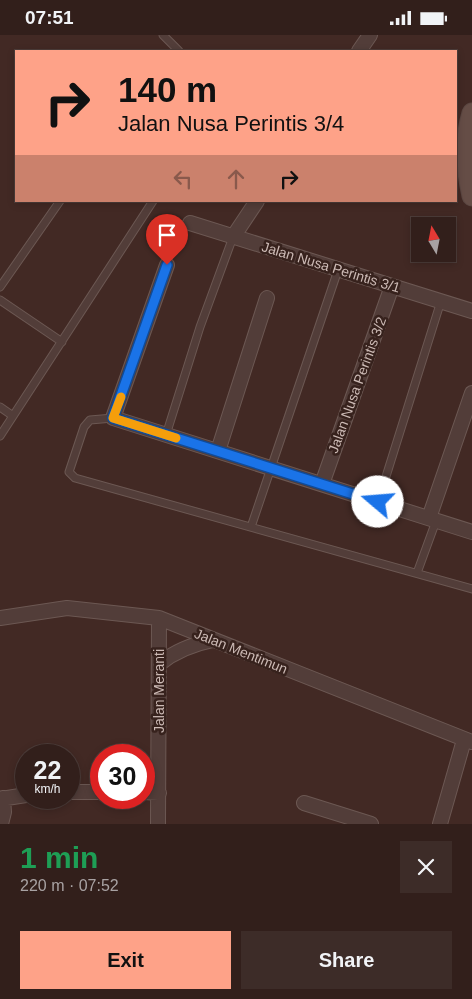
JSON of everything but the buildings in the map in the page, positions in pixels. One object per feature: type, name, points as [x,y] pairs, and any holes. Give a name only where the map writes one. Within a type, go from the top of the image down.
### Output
[{"type":"street","points":[[360,50],[370,35]]},
{"type":"street","points":[[472,113],[461,167],[472,196]]},
{"type":"street","points":[[233,237],[256,202]]},
{"type":"street","name":"Jalan Nusa Perintis 3/1","points":[[190,223],[472,311]]},
{"type":"street","points":[[167,265],[113,418],[472,532]]},
{"type":"street","name":"Jalan Nusa Perintis 3/2","points":[[322,484],[392,286]]},
{"type":"street","points":[[218,451],[267,298]]},
{"type":"street","points":[[432,519],[472,393]]},
{"type":"street","name":"Jalan Mentimun","points":[[0,618],[67,608],[159,618],[468,741]]},
{"type":"street","name":"Jalan Meranti","points":[[158,824],[159,618]]},
{"type":"street","points":[[159,664],[171,654],[196,643],[213,640]]},
{"type":"street","points":[[440,824],[468,741]]},
{"type":"street","points":[[155,793],[159,793]]},
{"type":"street","points":[[1,824],[4,812],[2,799],[15,797]]},
{"type":"street","points":[[304,803],[371,824]]},
{"type":"lane","points":[[163,35],[178,50]]},
{"type":"lane","points":[[0,287],[59,202]]},
{"type":"lane","points":[[0,436],[152,202]]},
{"type":"lane","points":[[166,435],[200,327],[233,237]]},
{"type":"lane","points":[[251,527],[338,269]]},
{"type":"lane","points":[[0,300],[62,342]]},
{"type":"lane","points":[[378,502],[441,301]]},
{"type":"lane","points":[[0,407],[13,416]]},
{"type":"lane","points":[[113,418],[90,420],[84,427],[69,472],[75,478],[472,589]]},
{"type":"lane","points":[[417,573],[432,519]]},
{"type":"slow traffic","points":[[121,397],[113,418],[176,438]]},
{"type":"route","points":[[167,265],[113,418],[378,502]]}]
